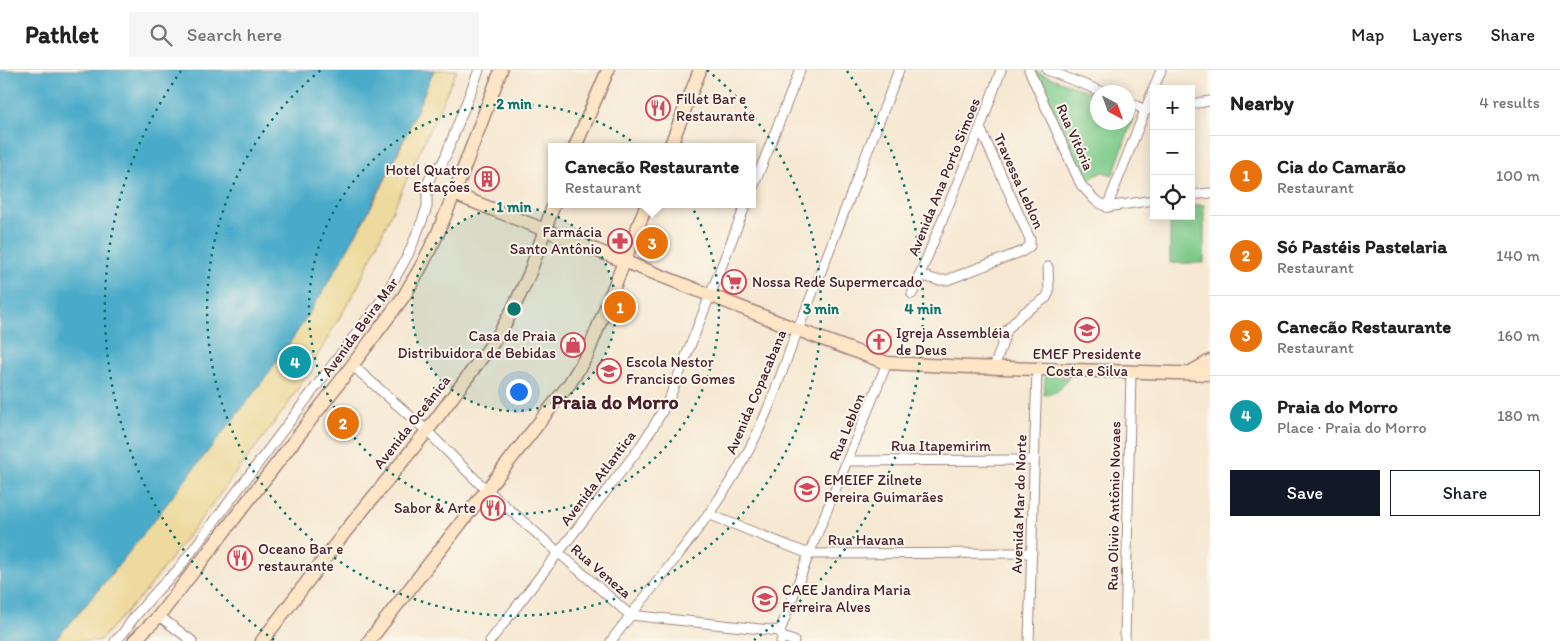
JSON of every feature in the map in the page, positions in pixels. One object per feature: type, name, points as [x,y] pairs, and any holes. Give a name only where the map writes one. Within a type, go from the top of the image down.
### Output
[{"type":"street","points":[[116,641],[164,582],[176,572],[386,294],[408,255],[427,207],[427,185],[433,171],[442,164],[479,70]]},
{"type":"street","name":"Avenida Beira Mar","points":[[134,641],[159,616],[404,296],[422,265],[454,194],[501,70]]},
{"type":"street","points":[[578,143],[608,70]]},
{"type":"street","points":[[672,143],[700,70]]},
{"type":"street","points":[[756,180],[800,70]]},
{"type":"street","name":"Avenida Copacabana","points":[[610,641],[708,514],[746,455],[766,412],[899,70]]},
{"type":"street","name":"Avenida Ana Porto Simoes","points":[[912,294],[980,128],[1001,70]]},
{"type":"street","name":"Rua Vitória","points":[[1029,70],[1081,185],[1095,200],[1107,206]]},
{"type":"street","points":[[1047,70],[1090,87]]},
{"type":"street","points":[[1107,206],[1149,109],[1161,70]]},
{"type":"street","points":[[1195,103],[1210,101]]},
{"type":"street","points":[[1135,104],[1149,109]]},
{"type":"street","name":"Travessa Leblon","points":[[919,275],[936,280],[947,280],[1030,246],[1030,239],[980,128]]},
{"type":"street","points":[[1195,195],[1210,193]]},
{"type":"street","points":[[454,194],[798,330],[887,363],[1210,374]]},
{"type":"street","points":[[1107,206],[1150,201]]},
{"type":"street","name":"Avenida Oceânica","points":[[262,641],[485,354],[505,324],[525,284],[553,208]]},
{"type":"street","points":[[369,641],[575,376],[587,355],[645,208]]},
{"type":"street","name":"Avenida Atlantica","points":[[490,641],[638,450],[656,424],[670,397],[744,208]]},
{"type":"street","points":[[994,368],[1007,330],[1022,314],[1046,298],[1049,292],[1048,266]]},
{"type":"street","points":[[1190,373],[1210,361]]},
{"type":"street","name":"Rua Leblon","points":[[781,636],[809,554],[887,363]]},
{"type":"street","name":"Rua Veneza","points":[[352,365],[427,431],[486,489],[630,615],[781,636],[794,641]]},
{"type":"street","name":"Avenida Mar do Norte","points":[[1029,641],[1037,368]]},
{"type":"street","name":"Rua Olivio Antônio Novaes","points":[[1125,641],[1131,371]]},
{"type":"street","name":"Rua Itapemirim","points":[[848,461],[1034,460]]},
{"type":"street","name":"Rua Havana","points":[[708,514],[809,554],[1032,553]]},
{"type":"street","points":[[159,616],[192,641]]},
{"type":"green space","points":[[1034,71],[1090,92],[1090,130],[1129,130],[1113,175],[1102,172],[1085,182]]},
{"type":"green space","points":[[1195,205],[1204,205],[1204,263],[1170,263],[1170,220],[1195,220]]},
{"type":"green space","points":[[1045,376],[1069,377],[1059,390],[1044,395]]},
{"type":"sand","points":[[434,70],[457,70],[358,286],[287,406],[146,591],[99,641],[54,641],[74,619],[286,348],[310,312],[376,198],[399,151]]},
{"type":"water","points":[[0,70],[434,70],[419,106],[368,212],[309,314],[249,399],[136,544],[54,641],[0,641]]},
{"type":"place","name":"Fillet Bar e Restaurante","points":[[658,108]]},
{"type":"place","name":"Hotel Quatro Estações","points":[[487,179]]},
{"type":"place","name":"Farmácia Santo Antônio","points":[[620,241]]},
{"type":"place","name":"Canecão Restaurante","points":[[652,243]]},
{"type":"place","name":"Nossa Rede Supermercado","points":[[734,282]]},
{"type":"place","name":"Cia do Camarão","points":[[620,307]]},
{"type":"place","name":"EMEF Presidente Costa e Silva","points":[[1087,330]]},
{"type":"place","name":"Igreja Assembléia de Deus","points":[[879,342]]},
{"type":"place","name":"Casa de Praia Distribuidora de Bebidas","points":[[573,345]]},
{"type":"place","name":"Praia do Morro","points":[[295,362]]},
{"type":"place","name":"Escola Nestor Francisco Gomes","points":[[609,371]]},
{"type":"place","name":"Só Pastéis Pastelaria","points":[[343,423]]},
{"type":"place","name":"EMEIEF Zilnete Pereira Guimarães","points":[[807,489]]},
{"type":"place","name":"Sabor & Arte","points":[[493,508]]},
{"type":"place","name":"Oceano Bar e restaurante","points":[[240,558]]},
{"type":"place","name":"CAEE Jandira Maria Ferreira Alves","points":[[765,599]]},
{"type":"district","name":"Praia do Morro","points":[[615,402]]}]
